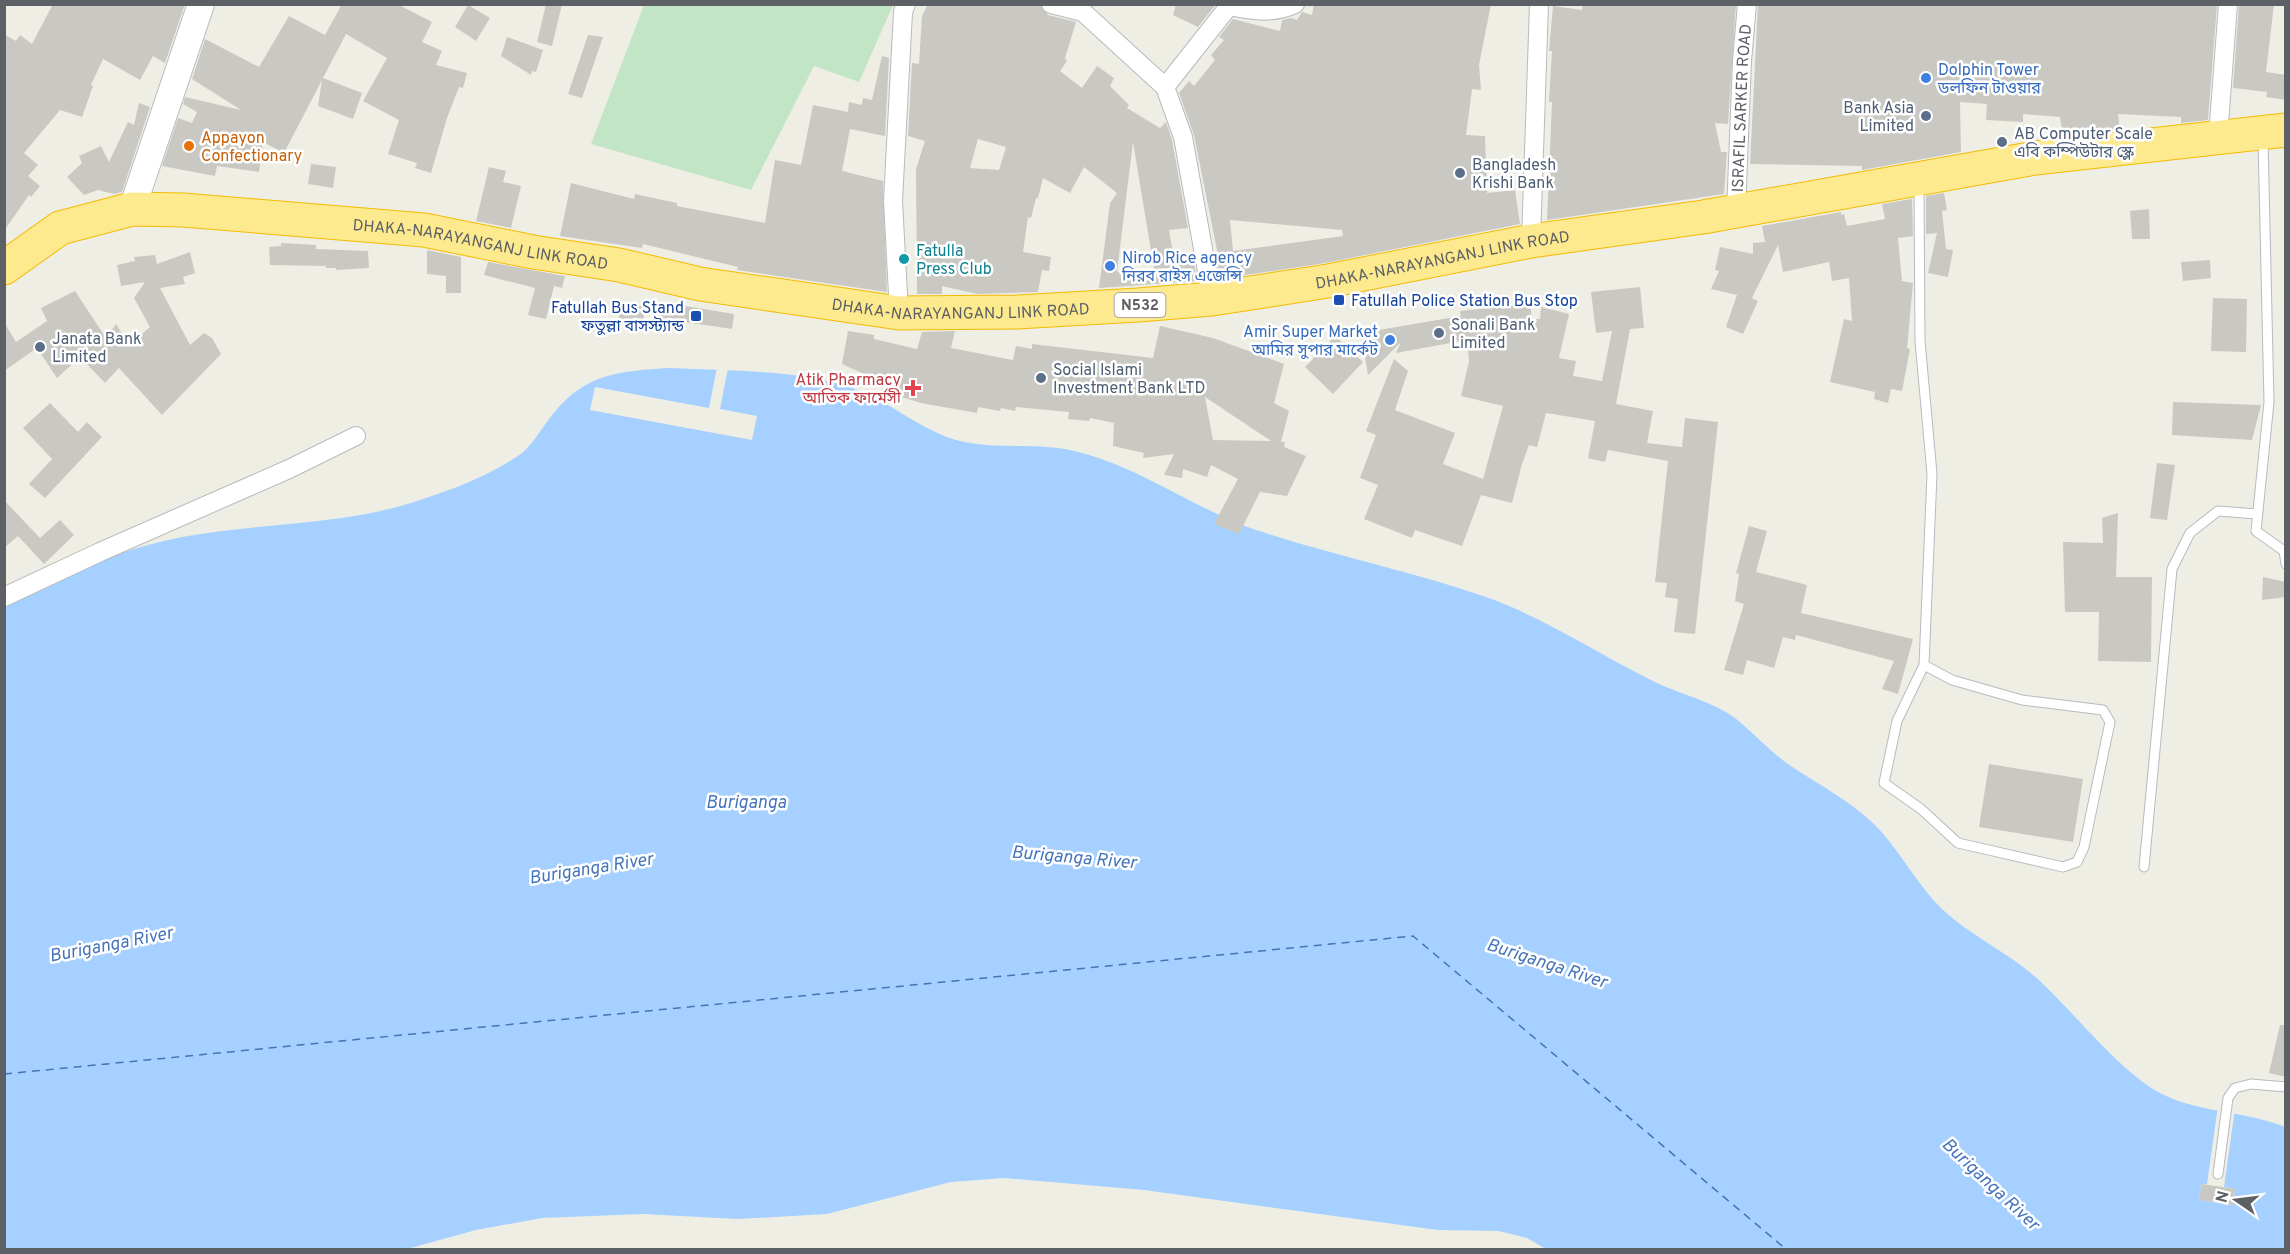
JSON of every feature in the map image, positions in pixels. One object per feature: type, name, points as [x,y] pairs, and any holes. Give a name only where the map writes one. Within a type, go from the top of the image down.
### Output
[{"type":"highway","name":"DHAKA-NARAYANGANJ LINK ROAD","points":[[4,268],[60,228],[132,209],[183,210],[424,230],[533,252],[619,265],[700,284],[899,313],[1017,312],[1212,300],[1328,281],[1531,241],[1736,212],[1918,177],[2035,158],[2274,131]]},
{"type":"street","points":[[132,209],[201,4]]},
{"type":"street","points":[[899,313],[893,201],[903,12],[906,4]]},
{"type":"street","points":[[1052,4],[1083,12],[1165,87],[1183,137],[1212,300]]},
{"type":"street","points":[[1165,87],[1229,6],[1276,12],[1295,4]]},
{"type":"street","points":[[1531,241],[1539,4]]},
{"type":"street","name":"ISRAFIL SARKER ROAD","points":[[1736,212],[1742,61],[1747,4]]},
{"type":"street","points":[[2217,138],[2228,4]]},
{"type":"street","points":[[4,597],[289,469],[356,436]]},
{"type":"lane","points":[[2274,131],[2269,402],[2256,531],[2284,551],[2286,564]]},
{"type":"lane","points":[[1918,177],[1920,341],[1932,474],[1924,665],[1897,721],[1884,783],[1921,809],[1958,843],[2063,867],[2077,862],[2085,847],[2110,722],[2103,710],[2022,700],[1952,680],[1924,665]]},
{"type":"lane","points":[[2144,867],[2172,569],[2190,533],[2218,511],[2257,514]]},
{"type":"lane","points":[[2218,1174],[2228,1098],[2235,1088],[2251,1084],[2286,1087]]},
{"type":"green space","points":[[644,4],[893,5],[859,82],[814,66],[751,190],[591,144]]},
{"type":"water","name":"Buriganga","points":[[670,368],[762,372],[808,377],[852,388],[879,400],[932,430],[960,441],[987,445],[1042,446],[1070,450],[1094,457],[1118,465],[1232,521],[1256,530],[1429,579],[1508,605],[1651,680],[1725,712],[1735,718],[1783,761],[1864,815],[1883,834],[1924,889],[1943,910],[2040,981],[2110,1053],[2139,1079],[2168,1097],[2184,1103],[2269,1121],[2285,1127],[2285,1249],[1546,1249],[1527,1238],[1499,1231],[1438,1230],[1144,1190],[1004,1178],[951,1182],[827,1214],[738,1219],[642,1214],[542,1218],[476,1230],[407,1249],[5,1250],[5,605],[90,564],[159,542],[212,532],[364,514],[394,508],[436,495],[487,474],[522,453],[565,400],[591,382],[620,373]]},
{"type":"pier","points":[[717,367],[728,368],[720,409],[757,416],[752,440],[590,410],[595,387],[709,408]]},
{"type":"pier","points":[[2218,1106],[2235,1109],[2224,1187],[2235,1189],[2233,1205],[2199,1200],[2202,1184],[2207,1184]]},
{"type":"building","points":[[53,4],[185,4],[165,63],[153,56],[140,80],[103,59],[91,85],[93,86],[82,117],[60,110],[24,153],[38,165],[28,176],[40,186],[31,197],[29,195],[4,231],[4,34],[16,41],[20,35],[32,44]]},
{"type":"building","points":[[342,4],[397,4],[432,22],[422,42],[442,51],[436,65],[467,73],[463,88],[459,87],[447,118],[431,173],[415,168],[417,163],[388,154],[399,120],[363,101],[387,58],[346,34],[323,78],[362,93],[353,119],[318,106],[322,80],[284,153],[263,142],[259,172],[217,166],[215,176],[162,166],[178,118],[192,123],[197,112],[183,104],[185,97],[241,110],[192,79],[205,39],[259,67],[289,16],[325,35]]},
{"type":"building","points":[[546,4],[562,4],[552,46],[537,42]]},
{"type":"building","points":[[928,4],[1040,4],[1048,15],[1076,22],[1065,58],[1067,61],[1060,71],[1082,88],[1097,66],[1114,78],[1110,86],[1129,105],[1127,108],[1160,128],[1166,122],[1172,140],[1188,228],[1169,230],[1175,264],[1194,263],[1197,281],[1099,288],[1110,203],[1117,193],[1084,167],[1070,193],[1043,178],[1031,218],[1028,217],[1023,252],[1051,257],[1049,271],[1042,270],[1038,292],[977,294],[942,286],[942,294],[917,294],[916,169],[925,141],[908,136],[912,63],[919,64],[922,16]],"holes":[[[978,139],[1006,147],[999,170],[970,168]],[[1133,142],[1154,269],[1117,272]]]},
{"type":"building","points":[[1176,4],[1216,4],[1198,27],[1173,15]]},
{"type":"building","points":[[1314,4],[1491,4],[1479,65],[1481,90],[1472,89],[1466,135],[1485,136],[1487,193],[1515,190],[1520,224],[1325,263],[1220,279],[1216,260],[1219,260],[1194,135],[1179,93],[1189,81],[1194,86],[1215,60],[1211,55],[1224,40],[1219,37],[1233,19],[1280,31],[1282,20],[1291,18],[1297,20],[1302,12],[1312,15]],"holes":[[[1230,220],[1342,230],[1343,236],[1233,251]]]},
{"type":"building","points":[[1583,4],[1736,4],[1728,124],[1715,123],[1721,152],[1727,152],[1724,194],[1547,220],[1552,102],[1549,102],[1552,51],[1549,51],[1553,6],[1582,10]]},
{"type":"building","points":[[1758,4],[2217,4],[2208,120],[2181,123],[2181,117],[2118,114],[2120,130],[2063,136],[2060,117],[2023,114],[2023,122],[1986,120],[1987,104],[1960,102],[1961,152],[1862,170],[1862,166],[1750,164]]},
{"type":"building","points":[[2239,4],[2274,4],[2266,72],[2286,75],[2286,100],[2266,97],[2267,92],[2233,88]]},
{"type":"building","points":[[468,5],[490,18],[476,41],[455,27]]},
{"type":"building","points":[[588,35],[603,37],[582,98],[568,94]]},
{"type":"building","points":[[507,37],[543,50],[536,72],[532,71],[531,75],[501,56]]},
{"type":"building","points":[[882,56],[889,58],[885,136],[850,129],[842,171],[883,181],[887,292],[737,270],[738,267],[643,244],[642,248],[560,236],[571,183],[634,199],[635,194],[677,203],[677,206],[765,223],[775,160],[801,165],[813,105],[848,112],[849,102],[862,105],[863,98],[872,100]]},
{"type":"building","points":[[139,103],[150,107],[122,192],[114,194],[98,190],[84,195],[67,177],[82,163],[79,156],[101,146],[109,162],[128,122],[134,125]]},
{"type":"building","points":[[311,164],[336,167],[333,188],[308,184]]},
{"type":"building","points":[[489,167],[506,171],[503,182],[521,186],[511,228],[476,221]]},
{"type":"building","points":[[1944,193],[1947,210],[1942,211],[1946,249],[1953,250],[1948,277],[1928,273],[1937,233],[1926,234],[1926,196]]},
{"type":"building","points":[[1912,199],[1913,236],[1898,238],[1902,281],[1913,283],[1907,348],[1910,349],[1902,391],[1891,389],[1888,403],[1874,399],[1875,392],[1830,382],[1844,319],[1852,321],[1849,278],[1832,281],[1829,262],[1783,272],[1778,245],[1752,298],[1758,301],[1743,334],[1726,327],[1737,295],[1711,289],[1719,271],[1715,270],[1720,247],[1753,254],[1753,243],[1765,242],[1762,226],[1841,212],[1841,215],[1844,214],[1847,226],[1885,219],[1882,204]]},
{"type":"building","points":[[2149,209],[2150,239],[2132,239],[2130,211]]},
{"type":"building","points":[[281,243],[316,245],[316,249],[368,251],[369,268],[336,270],[336,268],[326,268],[326,266],[270,265],[269,247],[281,246]]},
{"type":"building","points":[[427,250],[461,257],[461,293],[446,293],[446,276],[427,274]]},
{"type":"building","points":[[190,252],[195,273],[183,277],[185,284],[160,288],[190,345],[204,333],[212,338],[221,354],[162,415],[119,368],[105,383],[80,357],[57,378],[37,348],[4,371],[4,322],[16,342],[47,321],[41,308],[75,291],[106,338],[116,324],[129,345],[150,327],[134,298],[145,282],[121,286],[117,265],[135,261],[134,257],[155,255],[157,264]]},
{"type":"building","points":[[2210,260],[2211,278],[2183,281],[2181,262]]},
{"type":"building","points":[[488,262],[565,276],[562,288],[554,286],[546,319],[528,315],[535,288],[484,275]]},
{"type":"building","points":[[1640,287],[1644,328],[1630,329],[1616,404],[1653,411],[1647,443],[1682,447],[1685,418],[1718,422],[1695,634],[1674,632],[1678,599],[1665,597],[1667,583],[1655,582],[1668,461],[1608,450],[1605,462],[1588,458],[1595,421],[1546,413],[1537,447],[1529,445],[1512,503],[1481,495],[1462,546],[1415,530],[1412,538],[1364,519],[1378,485],[1360,478],[1376,435],[1366,431],[1394,359],[1408,371],[1395,410],[1455,433],[1443,464],[1483,479],[1503,406],[1461,396],[1469,361],[1467,340],[1396,353],[1401,342],[1368,375],[1361,333],[1461,316],[1460,311],[1530,304],[1532,319],[1540,319],[1541,307],[1569,314],[1559,358],[1576,361],[1573,376],[1602,381],[1612,331],[1596,333],[1591,292]]},
{"type":"building","points":[[2213,298],[2247,299],[2246,352],[2211,351]]},
{"type":"building","points":[[622,302],[645,307],[642,331],[617,325]]},
{"type":"building","name":"Fatullah Bus Stand ফতুল্লা বাসস্ট্যান্ড","points":[[661,302],[734,314],[732,329],[658,318]]},
{"type":"building","points":[[1160,326],[1213,338],[1284,364],[1274,403],[1289,411],[1281,442],[1285,442],[1284,447],[1306,456],[1287,496],[1260,492],[1239,534],[1214,524],[1238,479],[1211,465],[1207,477],[1183,469],[1182,478],[1164,475],[1174,454],[1143,458],[1144,453],[1113,446],[1114,423],[1090,418],[1089,421],[1068,419],[1069,412],[1016,407],[1015,411],[1001,408],[1000,411],[978,407],[977,413],[921,403],[902,397],[904,392],[865,379],[866,375],[842,364],[848,331],[874,335],[874,339],[917,349],[922,332],[955,331],[951,348],[1013,360],[1016,346],[1032,349],[1032,344],[1153,358]],"holes":[[[1205,397],[1271,441],[1213,440]]]},
{"type":"building","points":[[1335,336],[1363,362],[1333,394],[1305,367]]},
{"type":"building","points":[[2173,402],[2261,405],[2252,440],[2172,435]]},
{"type":"building","points":[[50,403],[78,432],[87,422],[102,437],[45,498],[29,484],[52,459],[23,428]]},
{"type":"building","points":[[2157,463],[2175,465],[2167,520],[2150,518]]},
{"type":"building","points":[[4,500],[40,538],[60,520],[74,535],[44,564],[18,536],[4,548]]},
{"type":"building","points":[[2118,513],[2116,577],[2152,577],[2151,662],[2098,661],[2099,612],[2065,612],[2063,542],[2103,543],[2102,518]]},
{"type":"building","points":[[1749,526],[1767,531],[1756,572],[1807,585],[1801,613],[1913,639],[1898,694],[1882,689],[1894,661],[1796,635],[1795,640],[1783,637],[1774,668],[1747,660],[1743,675],[1724,670],[1744,604],[1735,601],[1739,574],[1736,573]]},
{"type":"building","points":[[2263,577],[2286,582],[2286,597],[2262,600]]},
{"type":"building","points":[[1989,764],[2083,779],[2073,842],[1979,827]]},
{"type":"building","points":[[2280,1025],[2286,1025],[2286,1077],[2269,1073]]},
{"type":"building","points":[[2202,1184],[2235,1189],[2233,1205],[2199,1200]]},
{"type":"ferry route","points":[[4,1074],[1413,936],[1787,1250]]},
{"type":"place","name":"Dolphin Tower ডলফিন টাওয়ার","points":[[1926,78]]},
{"type":"place","name":"Bank Asia Limited","points":[[1926,116]]},
{"type":"place","name":"AB Computer Scale এবি কম্পিউটার স্কেল","points":[[2002,142]]},
{"type":"place","name":"Appayon Confectionary","points":[[189,146]]},
{"type":"place","name":"Bangladesh Krishi Bank","points":[[1460,173]]},
{"type":"place","name":"Fatulla Press Club","points":[[904,259]]},
{"type":"place","name":"Nirob Rice agency নিরব রাইস এজেন্সি","points":[[1110,266]]},
{"type":"place","name":"Fatullah Police Station Bus Stop","points":[[1339,300]]},
{"type":"place","name":"Fatullah Bus Stand ফতুল্লা বাসস্ট্যান্ড","points":[[696,316]]},
{"type":"place","name":"Sonali Bank Limited","points":[[1439,333]]},
{"type":"place","name":"Amir Super Market আমির সুপার মার্কেট","points":[[1390,340]]},
{"type":"place","name":"Janata Bank Limited","points":[[40,347]]},
{"type":"place","name":"Social Islami Investment Bank LTD","points":[[1041,378]]},
{"type":"place","name":"Atik Pharmacy আতিক ফার্মেসী","points":[[913,388]]},
{"type":"water label","name":"Buriganga River","points":[[1074,857]]},
{"type":"water label","name":"Buriganga River","points":[[591,868]]},
{"type":"water label","name":"Buriganga River","points":[[111,944]]},
{"type":"water label","name":"Buriganga River","points":[[1547,963]]},
{"type":"water label","name":"Buriganga River","points":[[1991,1184]]}]
